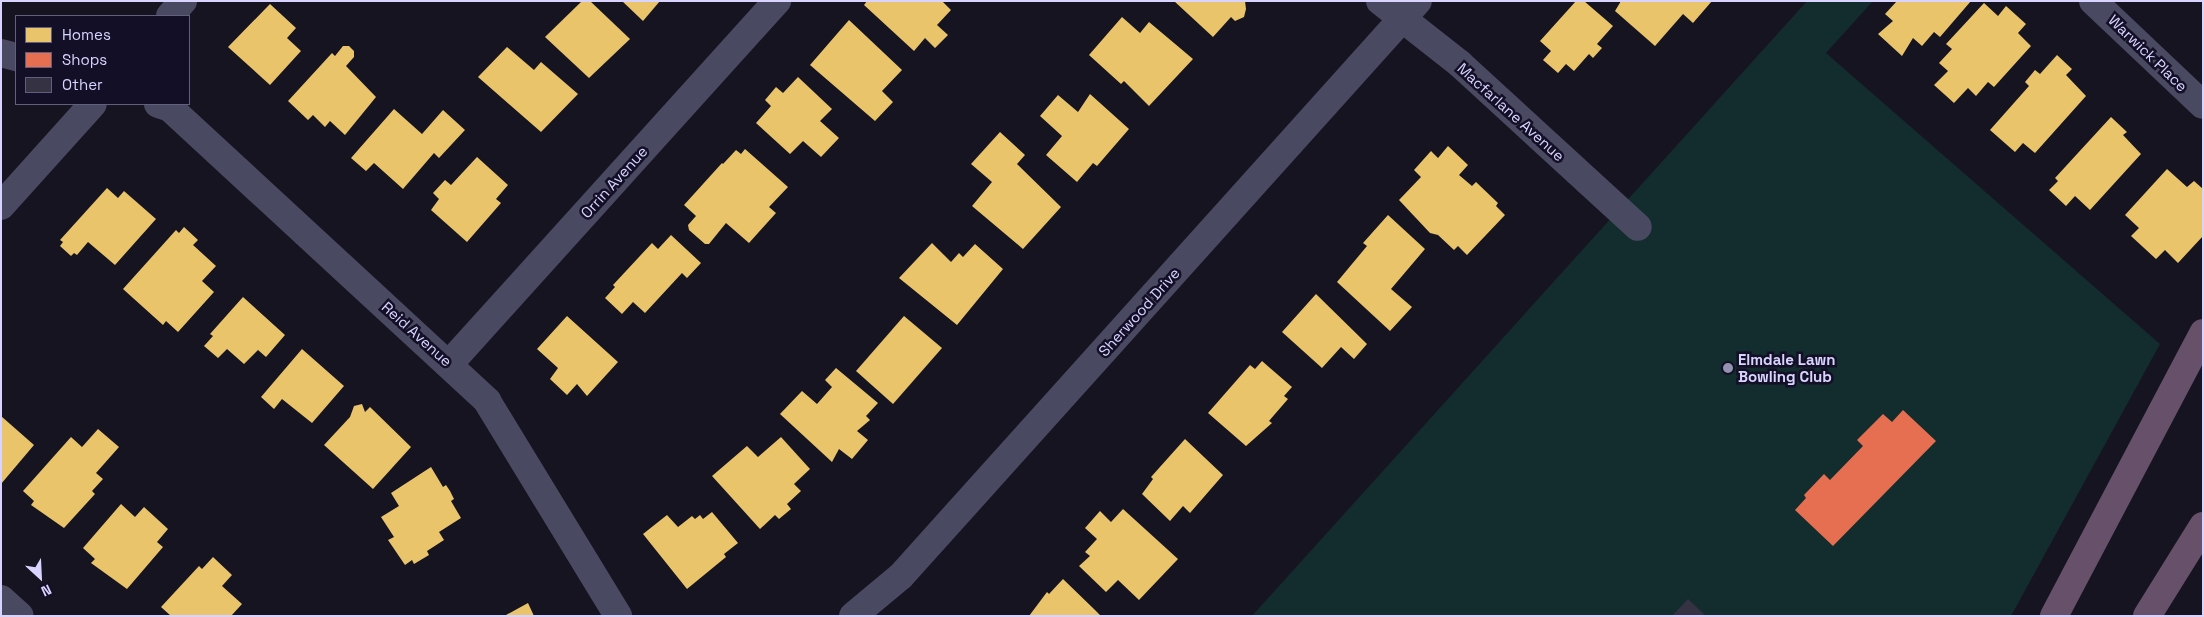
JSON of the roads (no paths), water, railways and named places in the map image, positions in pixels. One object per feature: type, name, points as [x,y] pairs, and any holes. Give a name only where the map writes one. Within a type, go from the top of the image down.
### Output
[{"type":"highway","points":[[2054,616],[2203,333]]},
{"type":"highway","points":[[2147,616],[2203,526]]},
{"type":"street","points":[[171,15],[183,1]]},
{"type":"street","name":"Orrin Avenue","points":[[450,363],[777,1]]},
{"type":"street","name":"Macfarlane Avenue","points":[[1380,1],[1410,11],[1460,64],[1638,227]]},
{"type":"street","name":"Warwick Place","points":[[2094,1],[2203,105]]},
{"type":"street","name":"Sherwood Drive","points":[[853,616],[901,576],[1410,11]]},
{"type":"street","points":[[1,53],[15,57]]},
{"type":"street","points":[[1,206],[92,105]]},
{"type":"street","name":"Reid Avenue","points":[[161,105],[170,108],[450,363],[487,401],[618,616]]},
{"type":"street","points":[[1,599],[20,616]]},
{"type":"place","name":"Elmdale Lawn Bowling Club","points":[[1728,368]]}]
